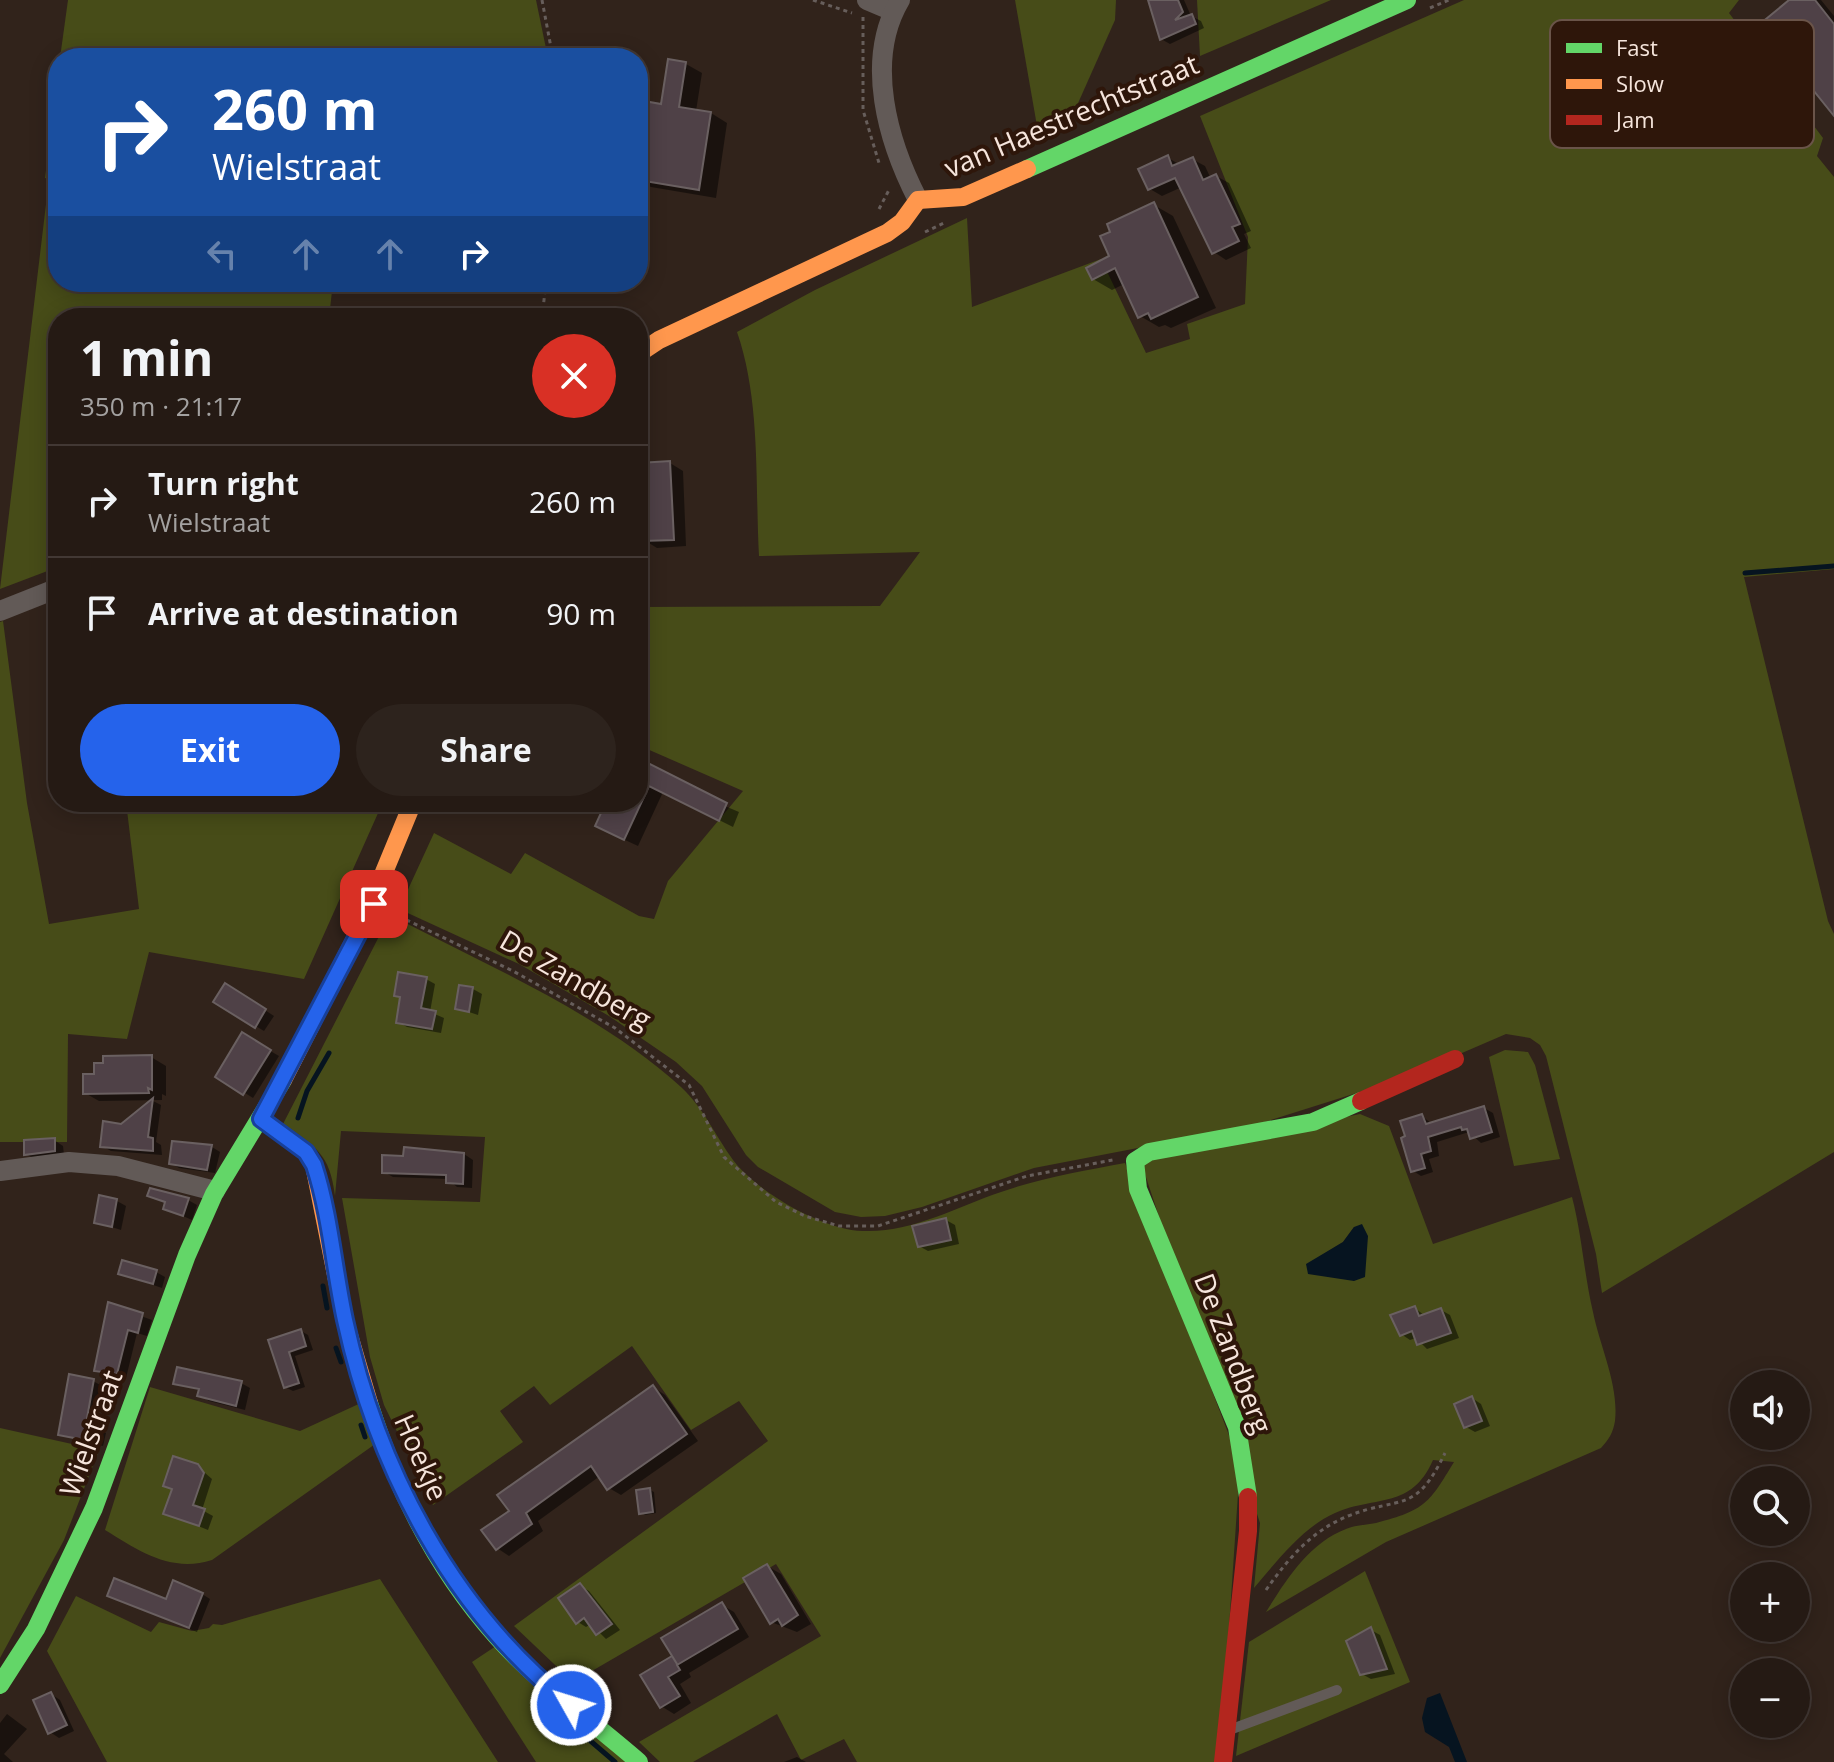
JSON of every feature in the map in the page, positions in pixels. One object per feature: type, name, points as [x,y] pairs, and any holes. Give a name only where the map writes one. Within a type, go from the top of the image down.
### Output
[{"type":"street","name":"van Haestrechtstraat","points":[[648,347],[887,233],[902,222],[918,200],[963,197],[1407,0]]},
{"type":"street","points":[[865,8],[897,6],[883,68],[886,116],[918,200]]},
{"type":"street","points":[[0,611],[48,592]]},
{"type":"street","name":"Wielstraat","points":[[0,1685],[44,1617],[79,1541],[160,1321],[215,1191],[261,1119],[369,914],[409,812]]},
{"type":"street","points":[[1135,1161],[1149,1152],[1313,1122],[1455,1059]]},
{"type":"street","name":"Hoekje","points":[[261,1119],[306,1152],[314,1165],[346,1323],[364,1390],[386,1451],[427,1536],[468,1601],[496,1636],[527,1668],[639,1762]]},
{"type":"street","name":"De Zandberg","points":[[1135,1161],[1134,1176],[1138,1189],[1237,1427],[1248,1482],[1248,1531],[1223,1762]]},
{"type":"street","points":[[0,1171],[69,1162],[118,1166],[215,1191]]},
{"type":"lane","points":[[1226,1732],[1337,1690]]},
{"type":"path","points":[[542,0],[551,48]]},
{"type":"path","points":[[813,0],[865,8]]},
{"type":"path","points":[[877,214],[890,188]]},
{"type":"path","name":"van Haestrechtstraat","points":[[919,234],[945,223]]},
{"type":"path","name":"De Zandberg","points":[[388,911],[513,971],[615,1028],[689,1085],[724,1157],[776,1202],[805,1216],[839,1226],[878,1226],[1027,1176],[1127,1157],[1135,1161]]},
{"type":"path","points":[[1266,1590],[1292,1555],[1326,1529],[1346,1517],[1414,1499],[1430,1484],[1445,1453]]},
{"type":"green space","points":[[68,0],[536,0],[546,48],[61,48]]},
{"type":"green space","points":[[1015,0],[1116,0],[1115,20],[1075,110],[1037,126]]},
{"type":"green space","points":[[1197,0],[1331,0],[1200,56]]},
{"type":"green space","points":[[1464,0],[1739,0],[1729,13],[1734,20],[1550,20],[1550,148],[1814,148],[1814,126],[1823,138],[1817,156],[1834,177],[1834,569],[1744,577],[1828,921],[1834,934],[1834,1152],[1602,1293],[1596,1254],[1546,1056],[1540,1045],[1530,1038],[1506,1034],[1404,1078],[1252,1126],[1034,1168],[922,1207],[885,1216],[861,1217],[835,1212],[758,1167],[746,1155],[702,1086],[676,1062],[609,1016],[519,964],[399,909],[434,833],[511,874],[525,853],[639,916],[654,919],[668,881],[743,791],[648,749],[648,607],[880,606],[920,552],[759,556],[756,443],[750,386],[737,332],[815,290],[967,218],[972,307],[1101,259],[1146,353],[1190,339],[1187,324],[1245,304],[1248,237],[1200,116]]},
{"type":"green space","points":[[48,187],[48,292],[332,292],[330,308],[48,308],[48,571],[0,589]]},
{"type":"green space","points":[[3,621],[27,803],[49,924],[139,909],[127,812],[379,812],[304,979],[149,952],[127,1039],[68,1034],[67,1142],[0,1142],[0,622]]},
{"type":"green space","points":[[390,915],[541,992],[649,1060],[689,1096],[748,1176],[778,1199],[813,1218],[863,1231],[899,1228],[1016,1187],[1125,1163],[1240,1464],[1220,1762],[857,1762],[844,1739],[801,1760],[777,1714],[693,1762],[660,1762],[639,1742],[821,1636],[776,1564],[573,1682],[514,1626],[768,1441],[739,1401],[691,1430],[632,1346],[550,1405],[534,1386],[500,1411],[523,1442],[433,1505],[384,1405],[370,1357],[342,1198],[480,1202],[485,1137],[341,1131],[335,1196],[329,1170],[320,1153],[283,1124]]},
{"type":"green space","points":[[1505,1050],[1528,1052],[1535,1065],[1560,1159],[1514,1166],[1489,1057]]},
{"type":"green space","points":[[1360,1114],[1389,1126],[1433,1244],[1572,1197],[1590,1298],[1612,1380],[1615,1421],[1610,1436],[1601,1448],[1386,1542],[1266,1612],[1290,1575],[1321,1543],[1350,1528],[1416,1509],[1432,1496],[1454,1462],[1433,1460],[1424,1476],[1403,1494],[1350,1508],[1323,1519],[1291,1546],[1254,1588],[1260,1523],[1140,1159]],"holes":[[[1354,1227],[1354,1281],[1327,1252],[1343,1242]]]},
{"type":"green space","points":[[150,1387],[300,1431],[363,1402],[378,1442],[212,1560],[183,1564],[169,1562],[143,1552],[105,1530]]},
{"type":"green space","points":[[0,1428],[99,1450],[64,1540],[0,1658]]},
{"type":"green space","points":[[1365,1571],[1410,1682],[1236,1756],[1249,1642]]},
{"type":"green space","points":[[380,1579],[498,1762],[107,1762],[47,1651],[76,1596],[151,1632],[159,1622],[192,1631]]},
{"type":"green space","points":[[496,1646],[626,1762],[536,1762],[472,1662]]},
{"type":"water","points":[[1362,1224],[1368,1236],[1365,1277],[1354,1281],[1308,1274],[1306,1264],[1343,1242],[1354,1227]]},
{"type":"water","points":[[1440,1693],[1467,1762],[1455,1762],[1449,1747],[1425,1732],[1422,1718],[1427,1698]]},
{"type":"building","points":[[1148,0],[1178,0],[1183,12],[1175,20],[1192,14],[1196,24],[1160,40]]},
{"type":"building","points":[[1789,0],[1815,0],[1834,24],[1834,116],[1814,91],[1814,20],[1765,20]]},
{"type":"building","points":[[668,59],[686,62],[679,107],[711,112],[699,190],[648,182],[648,102],[661,104]]},
{"type":"building","points":[[1168,155],[1172,166],[1193,157],[1203,180],[1216,174],[1240,224],[1232,227],[1239,241],[1212,254],[1175,178],[1148,190],[1138,169]]},
{"type":"building","points":[[1154,202],[1198,297],[1151,319],[1148,313],[1138,318],[1115,268],[1092,280],[1086,268],[1109,256],[1100,236],[1110,232],[1107,224]]},
{"type":"building","points":[[670,461],[674,540],[648,541],[648,462]]},
{"type":"building","points":[[648,763],[727,803],[719,821],[649,786]]},
{"type":"building","points":[[601,812],[637,812],[624,840],[595,826]]},
{"type":"building","points":[[398,972],[427,977],[421,1008],[436,1011],[432,1029],[396,1023],[400,997],[394,996]]},
{"type":"building","points":[[225,983],[266,1009],[255,1028],[213,1002]]},
{"type":"building","points":[[459,985],[473,987],[469,1012],[455,1009]]},
{"type":"building","points":[[242,1032],[271,1050],[243,1095],[215,1077]]},
{"type":"building","points":[[152,1055],[152,1090],[148,1088],[149,1093],[83,1094],[83,1074],[94,1074],[94,1063],[103,1063],[103,1056]]},
{"type":"building","points":[[153,1098],[148,1137],[153,1138],[153,1151],[100,1147],[103,1121],[121,1124]]},
{"type":"building","points":[[1484,1106],[1492,1132],[1470,1139],[1467,1129],[1462,1130],[1461,1127],[1428,1137],[1431,1151],[1421,1154],[1425,1168],[1411,1172],[1401,1138],[1405,1136],[1400,1121],[1422,1114],[1426,1124]]},
{"type":"building","points":[[55,1138],[55,1151],[24,1155],[24,1140]]},
{"type":"building","points":[[172,1141],[212,1145],[207,1170],[169,1164]]},
{"type":"building","points":[[404,1147],[464,1153],[463,1184],[446,1183],[446,1175],[382,1173],[382,1155],[403,1156]]},
{"type":"building","points":[[150,1188],[189,1198],[183,1216],[163,1209],[165,1202],[147,1196]]},
{"type":"building","points":[[99,1195],[117,1199],[112,1227],[94,1223]]},
{"type":"building","points":[[946,1218],[951,1240],[918,1247],[912,1226]]},
{"type":"building","points":[[122,1260],[157,1270],[153,1284],[118,1274]]},
{"type":"building","points":[[108,1302],[143,1313],[138,1333],[128,1330],[117,1374],[94,1371]]},
{"type":"building","points":[[1415,1306],[1419,1316],[1441,1308],[1451,1333],[1417,1345],[1412,1331],[1400,1336],[1390,1315]]},
{"type":"building","points":[[301,1329],[306,1346],[289,1352],[299,1383],[284,1388],[268,1340]]},
{"type":"building","points":[[177,1367],[242,1381],[236,1406],[197,1396],[199,1389],[173,1384]]},
{"type":"building","points":[[69,1374],[94,1379],[86,1424],[98,1426],[95,1442],[58,1435]]},
{"type":"building","points":[[653,1385],[687,1434],[607,1490],[591,1466],[526,1513],[532,1524],[496,1550],[481,1530],[509,1511],[497,1495]]},
{"type":"building","points":[[1472,1396],[1482,1421],[1464,1428],[1454,1404]]},
{"type":"building","points":[[173,1456],[198,1464],[204,1473],[193,1505],[205,1509],[199,1526],[163,1514],[172,1489],[163,1486]]},
{"type":"building","points":[[650,1488],[653,1512],[639,1514],[636,1490]]},
{"type":"building","points":[[767,1564],[798,1615],[782,1626],[778,1619],[770,1624],[743,1578]]},
{"type":"building","points":[[114,1578],[166,1599],[173,1580],[203,1593],[189,1628],[107,1596]]},
{"type":"building","points":[[580,1583],[612,1624],[596,1635],[584,1618],[576,1624],[558,1598]]},
{"type":"building","points":[[722,1602],[738,1629],[677,1665],[680,1670],[668,1677],[680,1696],[660,1708],[640,1675],[672,1656],[677,1664],[661,1638]]},
{"type":"building","points":[[1371,1627],[1387,1669],[1360,1675],[1346,1641]]},
{"type":"building","points":[[51,1692],[67,1725],[48,1734],[33,1700]]},
{"type":"waterway","points":[[1745,573],[1834,566]]},
{"type":"waterway","points":[[298,1118],[307,1091],[329,1053]]},
{"type":"waterway","points":[[323,1286],[327,1308]]},
{"type":"waterway","points":[[336,1348],[341,1362]]},
{"type":"waterway","points":[[361,1425],[365,1437]]},
{"type":"waterway","points":[[538,1696],[615,1762]]},
{"type":"traffic: fast","points":[[1027,169],[1407,0]]},
{"type":"traffic: fast","points":[[0,1685],[36,1629],[94,1508],[187,1255],[214,1194],[283,1080]]},
{"type":"traffic: fast","points":[[1248,1497],[1237,1427],[1138,1189],[1135,1161],[1149,1152],[1313,1122],[1361,1101]]},
{"type":"traffic: fast","points":[[369,1403],[392,1466],[421,1527],[475,1611],[530,1671],[639,1762]]},
{"type":"traffic: slow","points":[[648,347],[887,233],[902,222],[918,200],[963,197],[1027,169]]},
{"type":"traffic: slow","points":[[283,1080],[363,923],[409,812]]},
{"type":"traffic: slow","points":[[261,1119],[306,1152],[314,1165],[346,1325],[369,1403]]},
{"type":"traffic: jam","points":[[1361,1101],[1455,1059]]},
{"type":"traffic: jam","points":[[1223,1762],[1248,1531],[1248,1497]]},
{"type":"route","points":[[374,904],[323,1007],[261,1119],[306,1152],[314,1165],[346,1323],[364,1390],[381,1439],[427,1536],[468,1601],[496,1636],[527,1668],[571,1705]]}]
